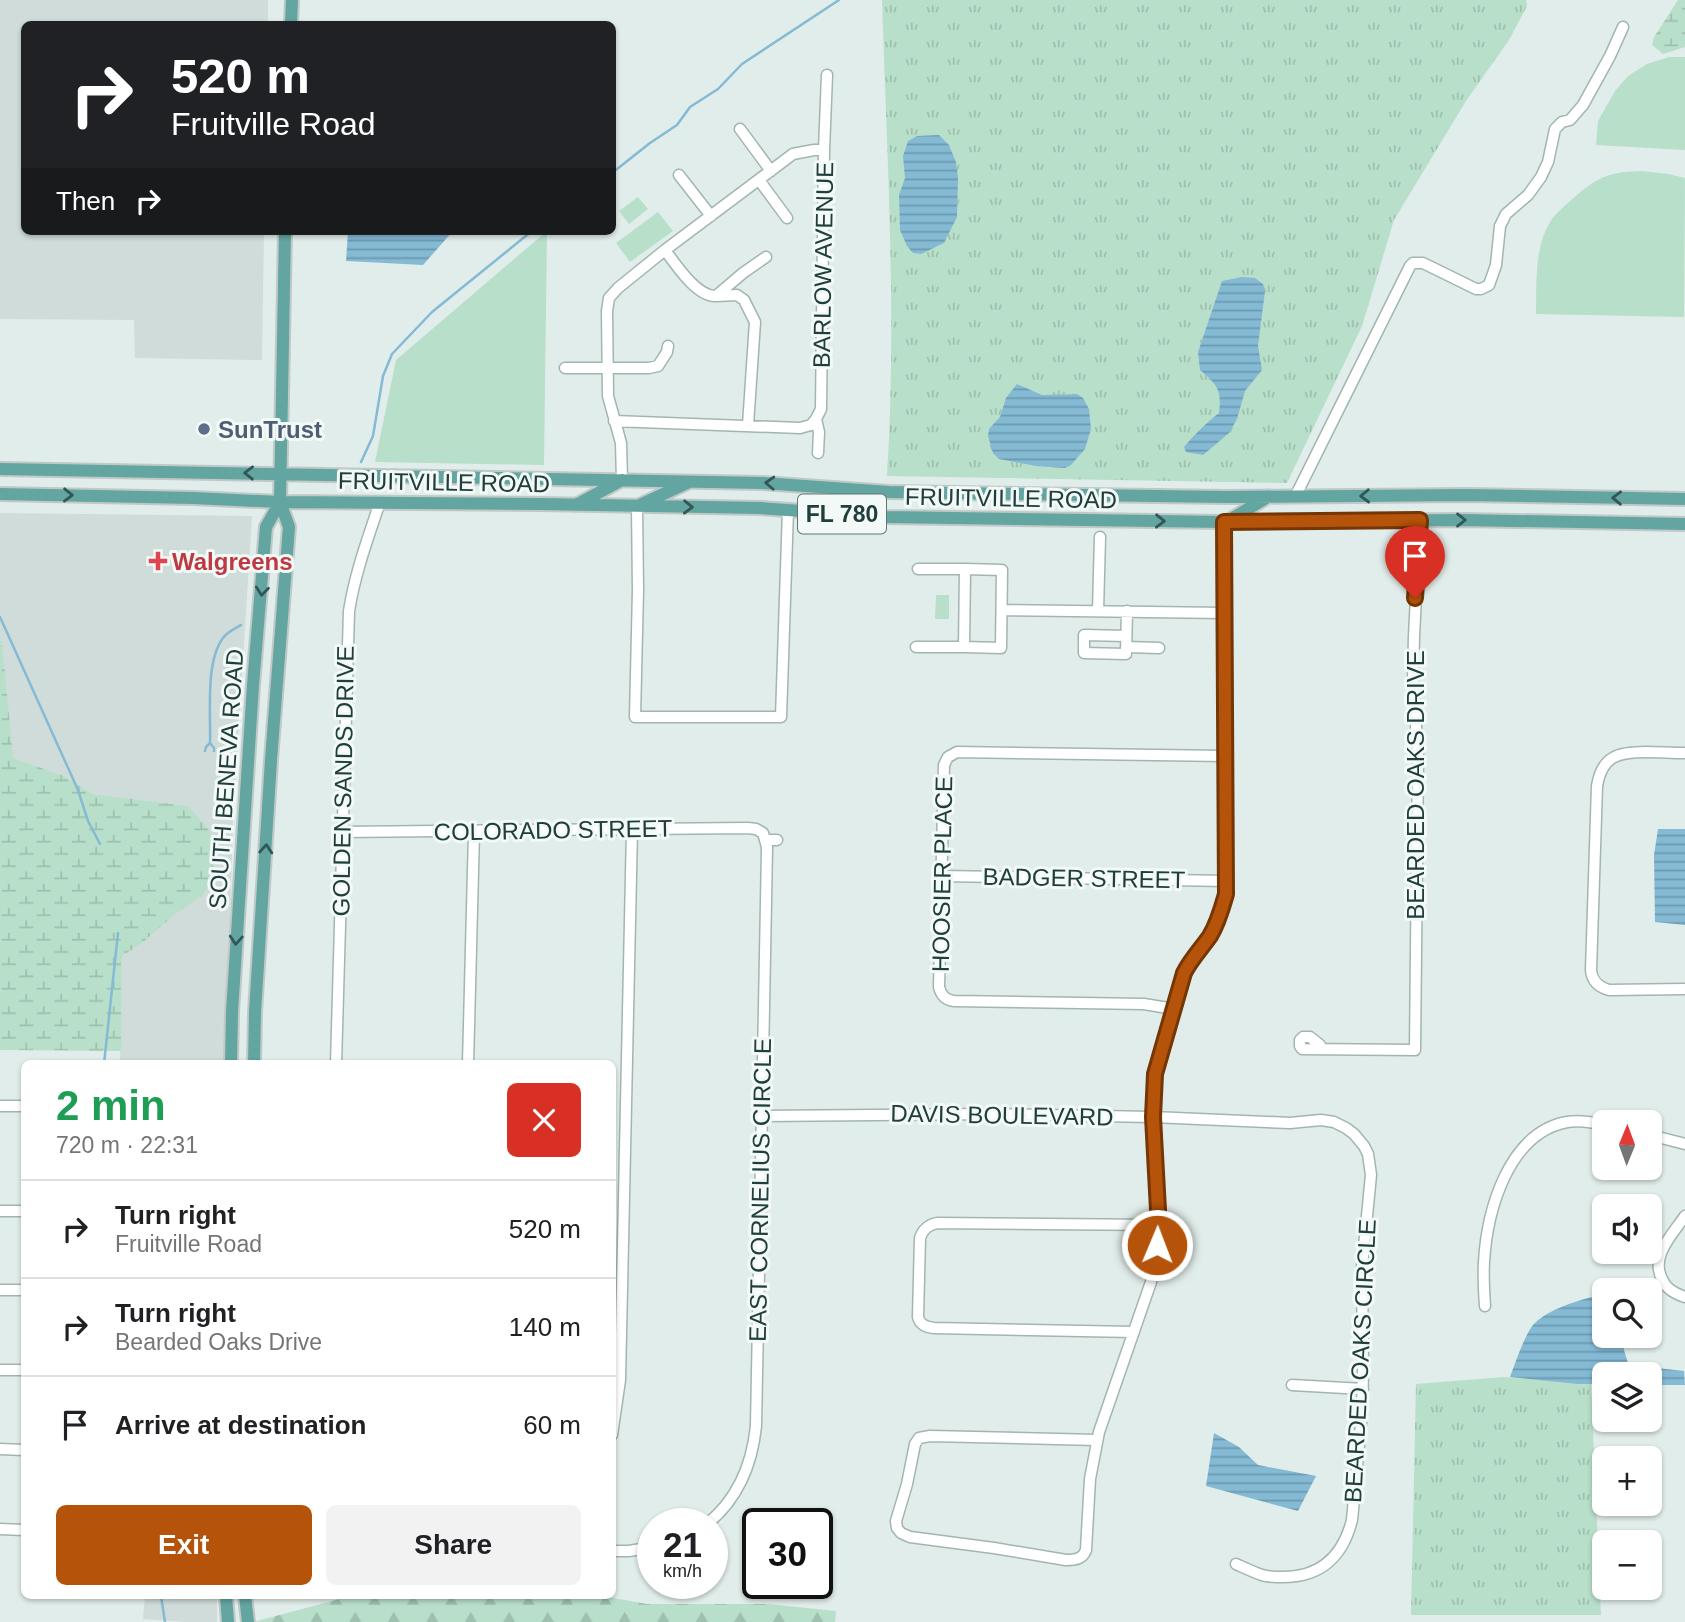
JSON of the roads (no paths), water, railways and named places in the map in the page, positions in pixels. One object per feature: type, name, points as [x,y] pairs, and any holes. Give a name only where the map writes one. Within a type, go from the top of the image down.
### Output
[{"type":"main road","points":[[291,21],[292,0]]},
{"type":"main road","name":"SOUTH BENEVA ROAD","points":[[254,1060],[273,735],[289,527],[280,502],[285,235]]},
{"type":"main road","name":"FRUITVILLE ROAD","points":[[3,471],[690,481],[889,492],[1685,499]]},
{"type":"main road","points":[[576,505],[622,480]]},
{"type":"main road","points":[[637,506],[690,481]]},
{"type":"main road","name":"FRUITVILLE ROAD","points":[[0,494],[280,502],[637,506],[788,510],[886,517],[1685,524]]},
{"type":"main road","points":[[1224,522],[1270,496]]},
{"type":"main road","name":"SOUTH BENEVA ROAD","points":[[231,1060],[251,710],[266,527],[280,502]]},
{"type":"main road","points":[[226,1599],[228,1622]]},
{"type":"main road","points":[[245,1599],[248,1622]]},
{"type":"street","points":[[1295,497],[1410,266],[1413,263],[1423,263],[1476,289],[1489,285],[1496,265],[1502,220],[1528,195],[1541,177],[1548,162],[1555,129],[1562,122],[1570,120],[1583,105],[1623,27]]},
{"type":"street","name":"BARLOW AVENUE","points":[[818,453],[816,419],[821,409],[827,75]]},
{"type":"street","points":[[740,129],[771,171]]},
{"type":"street","points":[[622,480],[621,443],[608,396],[609,298],[665,250],[793,154],[824,150]]},
{"type":"street","points":[[680,175],[711,216]]},
{"type":"street","points":[[759,180],[787,218]]},
{"type":"street","points":[[665,250],[697,289],[710,296],[737,295],[744,300],[755,322],[748,425]]},
{"type":"street","points":[[716,296],[766,257]]},
{"type":"street","points":[[565,368],[649,368],[658,366],[667,352],[667,346]]},
{"type":"street","points":[[614,421],[800,428],[811,425],[816,419]]},
{"type":"street","name":"GOLDEN SANDS DRIVE","points":[[336,1060],[349,611],[360,559],[380,502]]},
{"type":"street","points":[[637,506],[635,717],[781,718],[788,510]]},
{"type":"street","name":"BEARDED OAKS DRIVE","points":[[1320,1049],[1415,1051],[1418,754],[1413,684],[1420,520]]},
{"type":"street","points":[[1097,1440],[930,1436],[919,1438],[914,1447],[896,1521],[897,1528],[910,1537],[1066,1560],[1082,1557],[1086,1550],[1089,1491],[1097,1440],[1151,1282],[1157,1245],[1153,1117],[1155,1074],[1184,973],[1217,922],[1226,894],[1224,522]]},
{"type":"street","points":[[1098,611],[1100,537]]},
{"type":"street","points":[[916,647],[1001,648],[1002,610],[1002,570],[918,569]]},
{"type":"street","points":[[964,647],[965,569]]},
{"type":"street","points":[[1002,610],[1224,613]]},
{"type":"street","points":[[1127,611],[1126,642],[1159,648]]},
{"type":"street","name":"HOOSIER PLACE","points":[[1174,1009],[1144,1004],[954,1001],[942,996],[939,986],[944,765],[952,754],[957,752],[1225,756]]},
{"type":"street","points":[[1685,753],[1623,753],[1606,763],[1598,776],[1591,970],[1598,985],[1609,990],[1685,989]]},
{"type":"street","name":"COLORADO STREET","points":[[342,832],[748,828],[764,836]]},
{"type":"street","points":[[616,1408],[620,1380],[632,830]]},
{"type":"street","points":[[468,1060],[474,832]]},
{"type":"street","points":[[764,836],[778,840]]},
{"type":"street","name":"EAST CORNELIUS CIRCLE","points":[[723,1508],[738,1488],[747,1469],[756,1426],[766,915],[764,836]]},
{"type":"street","name":"BADGER STREET","points":[[942,876],[1227,881]]},
{"type":"street","points":[[0,1106],[21,1106]]},
{"type":"street","name":"DAVIS BOULEVARD","points":[[762,1115],[986,1114],[1284,1123]]},
{"type":"street","name":"BEARDED OAKS CIRCLE","points":[[1236,1564],[1263,1576],[1299,1576],[1316,1570],[1326,1564],[1347,1540],[1352,1520],[1363,1390],[1362,1267],[1371,1175],[1368,1154],[1353,1133],[1334,1122],[1312,1119],[1284,1123]]},
{"type":"street","points":[[1485,1306],[1484,1260],[1488,1233],[1494,1203],[1512,1162],[1530,1141],[1551,1127],[1576,1121],[1592,1123]]},
{"type":"street","points":[[1662,1138],[1685,1144]]},
{"type":"street","points":[[0,1211],[21,1211]]},
{"type":"street","points":[[1685,1216],[1662,1249],[1658,1266],[1662,1281],[1667,1287],[1685,1297]]},
{"type":"street","points":[[1135,1332],[924,1326],[918,1317],[920,1238],[928,1226],[937,1223],[1158,1225]]},
{"type":"street","points":[[0,1290],[21,1290]]},
{"type":"street","points":[[0,1370],[21,1370]]},
{"type":"street","points":[[1292,1385],[1363,1390]]},
{"type":"street","points":[[0,1449],[21,1450]]},
{"type":"street","points":[[0,1529],[21,1530]]},
{"type":"street","points":[[616,1551],[637,1549]]},
{"type":"water","points":[[939,135],[949,145],[956,162],[957,217],[944,243],[921,254],[913,253],[900,230],[899,195],[905,178],[903,156],[908,141],[917,136]]},
{"type":"water","points":[[348,235],[449,235],[423,265],[346,261]]},
{"type":"water","points":[[1242,277],[1255,278],[1263,284],[1265,291],[1258,346],[1262,370],[1245,391],[1237,419],[1229,433],[1203,455],[1186,452],[1184,447],[1219,413],[1219,393],[1200,370],[1198,352],[1222,281]]},
{"type":"water","points":[[1017,384],[1042,395],[1077,394],[1083,398],[1089,409],[1091,429],[1085,449],[1071,465],[1065,468],[1036,466],[999,459],[993,453],[988,436],[989,429],[1000,417],[1006,398]]},
{"type":"water","points":[[1658,829],[1685,829],[1685,925],[1655,922],[1654,855]]},
{"type":"water","points":[[1592,1297],[1592,1348],[1624,1348],[1628,1362],[1592,1362],[1592,1384],[1510,1377],[1532,1326],[1562,1306]]},
{"type":"water","points":[[1662,1369],[1684,1371],[1685,1385],[1662,1385]]},
{"type":"water","points":[[1214,1433],[1239,1447],[1258,1465],[1316,1476],[1298,1511],[1206,1486]]},
{"type":"waterway","points":[[616,170],[677,125],[690,107],[718,89],[742,64],[839,0]]},
{"type":"waterway","points":[[361,462],[373,436],[383,376],[392,354],[432,312],[527,235]]},
{"type":"waterway","points":[[0,617],[100,844]]},
{"type":"waterway","points":[[214,751],[210,743],[211,674],[217,648],[225,636],[241,625]]},
{"type":"waterway","points":[[205,751],[210,743]]},
{"type":"waterway","points":[[104,1060],[118,933]]},
{"type":"waterway","points":[[161,1599],[165,1622]]},
{"type":"place","name":"SunTrust","points":[[204,429]]},
{"type":"place","name":"Walgreens","points":[[158,561]]}]
